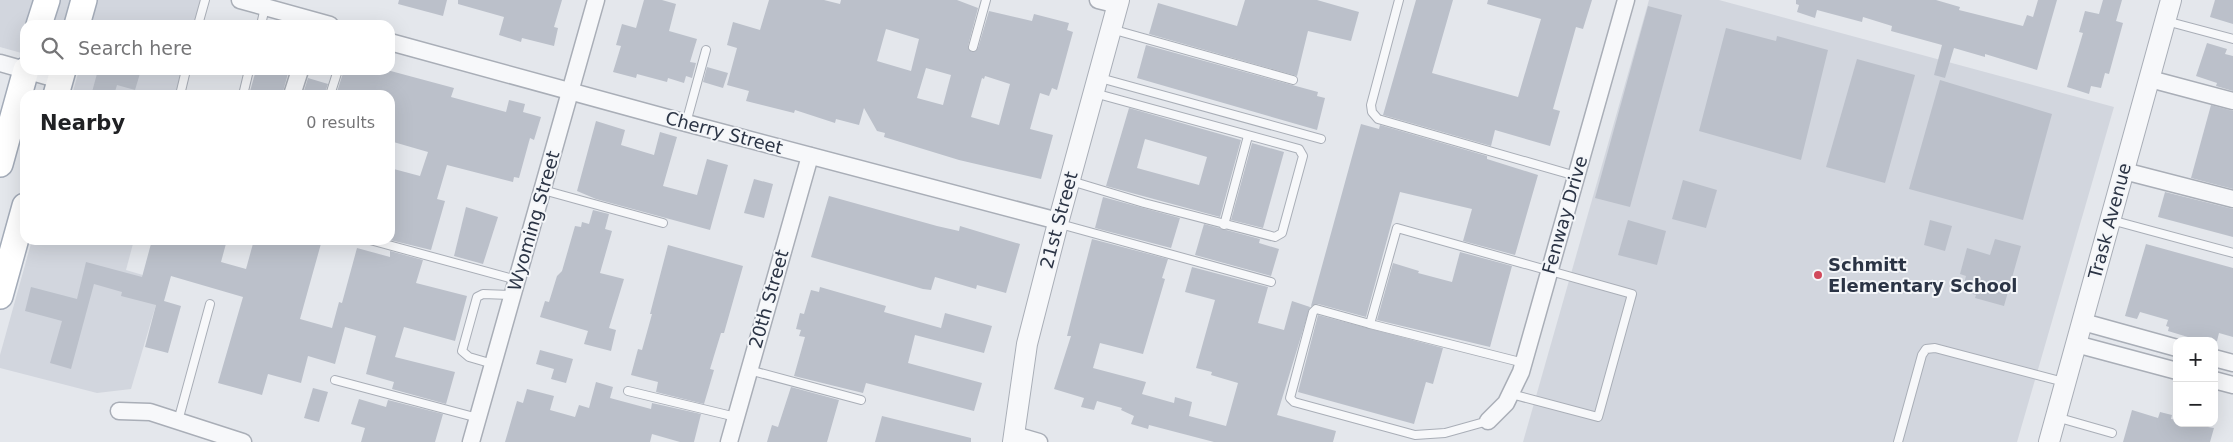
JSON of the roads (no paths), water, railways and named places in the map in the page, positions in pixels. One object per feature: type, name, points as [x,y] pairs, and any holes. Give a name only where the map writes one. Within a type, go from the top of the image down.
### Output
[{"type":"main road","points":[[41,20],[47,0]]},
{"type":"main road","points":[[78,20],[84,0]]},
{"type":"main road","points":[[20,90],[25,75]]},
{"type":"main road","points":[[0,164],[20,92]]},
{"type":"main road","points":[[0,296],[20,224]]},
{"type":"street","points":[[240,0],[304,20]]},
{"type":"street","name":"Wyoming Street","points":[[471,442],[596,0]]},
{"type":"street","points":[[1098,0],[1118,3]]},
{"type":"street","name":"Fenway Drive","points":[[1488,421],[1506,403],[1524,363],[1626,0]]},
{"type":"street","name":"Trask Avenue","points":[[2049,442],[2172,0]]},
{"type":"street","name":"21st Street","points":[[1014,439],[1027,344],[1058,222],[1118,3]]},
{"type":"street","name":"Cherry Street","points":[[395,43],[1058,222]]},
{"type":"street","points":[[0,63],[20,68]]},
{"type":"street","points":[[40,75],[60,82]]},
{"type":"street","points":[[294,90],[298,75]]},
{"type":"street","points":[[2150,79],[2233,101]]},
{"type":"street","name":"20th Street","points":[[729,442],[810,156]]},
{"type":"street","points":[[2124,171],[2233,199]]},
{"type":"street","points":[[2082,322],[2173,347]]},
{"type":"street","points":[[2076,344],[2173,370]]},
{"type":"street","points":[[2218,359],[2233,363]]},
{"type":"street","points":[[2218,381],[2233,385]]},
{"type":"street","points":[[119,411],[150,412],[243,442]]},
{"type":"street","points":[[1014,439],[1039,442]]},
{"type":"lane","points":[[199,20],[204,0]]},
{"type":"lane","points":[[973,47],[986,0]]},
{"type":"lane","points":[[1399,0],[1371,104],[1372,112],[1378,119],[1576,176]]},
{"type":"lane","points":[[261,20],[265,7]]},
{"type":"lane","points":[[2166,21],[2233,39]]},
{"type":"lane","points":[[1111,29],[1293,80]]},
{"type":"lane","points":[[686,123],[706,50]]},
{"type":"lane","points":[[181,90],[185,75]]},
{"type":"lane","points":[[244,90],[248,75]]},
{"type":"lane","points":[[332,90],[336,75]]},
{"type":"lane","points":[[1070,181],[1275,238],[1282,233],[1303,156],[1299,149],[1248,136],[1096,86]]},
{"type":"lane","points":[[1096,86],[1321,140]]},
{"type":"lane","points":[[1224,225],[1248,136]]},
{"type":"lane","points":[[543,190],[663,223]]},
{"type":"lane","points":[[2111,220],[2233,253]]},
{"type":"lane","points":[[1058,222],[1271,282]]},
{"type":"lane","points":[[1370,324],[1397,228],[1632,294],[1598,417],[1510,394]]},
{"type":"lane","points":[[385,245],[515,288]]},
{"type":"lane","points":[[493,364],[469,357],[462,351],[477,297],[483,294],[515,288]]},
{"type":"lane","points":[[178,421],[210,304]]},
{"type":"lane","points":[[1488,421],[1445,433],[1415,435],[1294,402],[1290,398],[1313,312],[1316,309],[1524,363]]},
{"type":"lane","points":[[1898,442],[1922,355],[1926,349],[1934,348],[2066,383]]},
{"type":"lane","points":[[749,370],[862,400]]},
{"type":"lane","points":[[335,380],[478,418]]},
{"type":"lane","points":[[628,391],[736,417]]},
{"type":"lane","points":[[2056,416],[2112,432]]},
{"type":"place","name":"Schmitt Elementary School","points":[[1818,275]]}]
